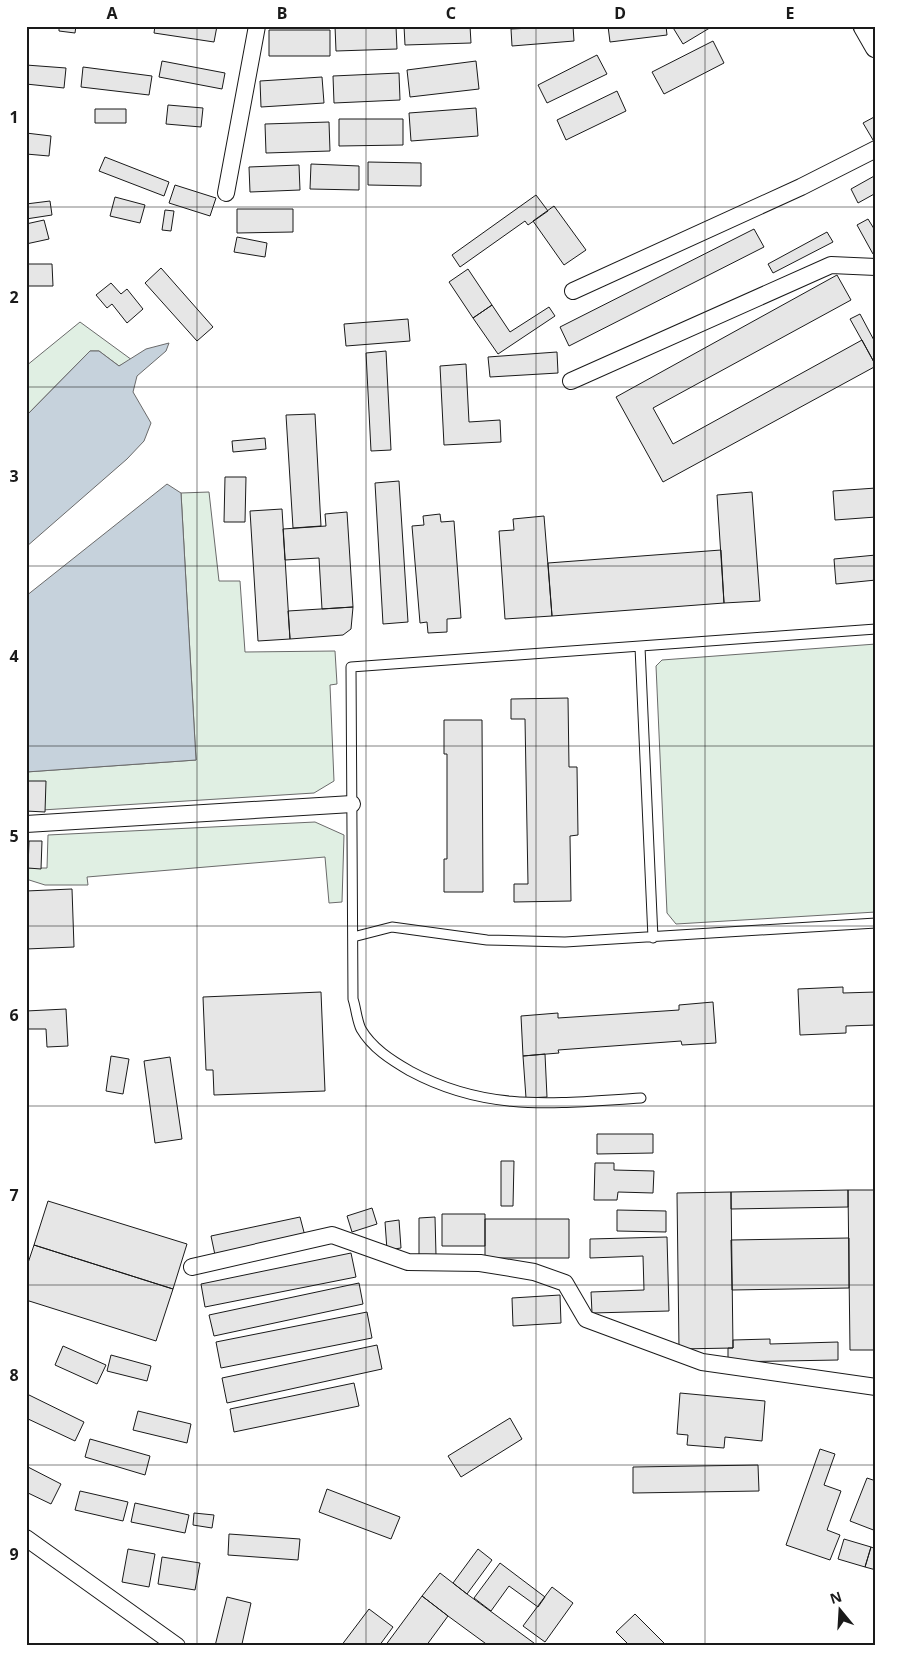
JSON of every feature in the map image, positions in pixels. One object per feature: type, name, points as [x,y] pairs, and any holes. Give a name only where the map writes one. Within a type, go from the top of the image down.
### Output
[{"type":"street","points":[[226,193],[257,26]]},
{"type":"street","points":[[864,26],[876,47]]},
{"type":"street","points":[[573,291],[801,187],[876,148]]},
{"type":"street","points":[[571,381],[831,265],[876,267]]},
{"type":"street","points":[[26,824],[352,804]]},
{"type":"street","points":[[192,1267],[332,1235],[408,1262],[480,1263],[534,1272],[565,1283],[586,1319],[702,1362],[876,1387]]},
{"type":"street","points":[[26,1538],[177,1646]]},
{"type":"lane","points":[[641,1098],[549,1104],[498,1101],[464,1093],[423,1078],[386,1057],[361,1029],[353,1000],[351,667],[876,629]]},
{"type":"lane","points":[[640,647],[653,938]]},
{"type":"lane","points":[[352,937],[392,928],[487,940],[566,942],[876,923]]},
{"type":"green space","points":[[80,322],[132,360],[119,366],[99,351],[90,351],[26,416],[26,366]]},
{"type":"green space","points":[[209,492],[219,581],[240,581],[245,652],[335,651],[337,684],[330,685],[334,781],[314,793],[26,811],[26,772],[196,760],[181,493]]},
{"type":"green space","points":[[876,644],[876,912],[676,924],[667,913],[656,666],[662,660]]},
{"type":"green space","points":[[315,822],[344,835],[342,902],[329,903],[325,857],[87,877],[88,885],[45,885],[26,879],[26,868],[47,868],[48,835]]},
{"type":"shaded area","points":[[169,343],[166,351],[137,376],[133,392],[151,423],[144,441],[127,459],[26,547],[26,416],[90,351],[99,351],[119,366],[146,349]]},
{"type":"shaded area","points":[[167,484],[181,493],[196,760],[26,772],[26,596]]},
{"type":"building","points":[[59,26],[76,26],[75,33],[59,31]]},
{"type":"building","points":[[155,26],[217,26],[214,42],[154,33]]},
{"type":"building","points":[[335,26],[396,26],[397,49],[336,51]]},
{"type":"building","points":[[404,26],[470,26],[471,43],[405,45]]},
{"type":"building","points":[[573,26],[574,41],[512,46],[511,29]]},
{"type":"building","points":[[608,26],[666,26],[667,35],[610,42]]},
{"type":"building","points":[[672,26],[713,26],[683,44]]},
{"type":"building","points":[[269,30],[330,30],[330,56],[269,56]]},
{"type":"building","points":[[713,41],[724,63],[664,94],[652,72]]},
{"type":"building","points":[[597,55],[607,74],[547,103],[538,85]]},
{"type":"building","points":[[162,61],[225,73],[222,89],[159,77]]},
{"type":"building","points":[[476,61],[479,89],[410,97],[407,70]]},
{"type":"building","points":[[26,65],[66,68],[64,88],[26,84]]},
{"type":"building","points":[[83,67],[152,76],[149,95],[81,87]]},
{"type":"building","points":[[399,73],[400,100],[334,103],[333,76]]},
{"type":"building","points":[[322,77],[324,103],[261,107],[260,81]]},
{"type":"building","points":[[617,91],[626,111],[566,140],[557,120]]},
{"type":"building","points":[[168,105],[203,108],[201,127],[166,124]]},
{"type":"building","points":[[476,108],[478,136],[411,141],[409,113]]},
{"type":"building","points":[[95,109],[126,109],[126,123],[95,123]]},
{"type":"building","points":[[876,116],[876,145],[863,123]]},
{"type":"building","points":[[339,119],[403,119],[403,145],[339,146]]},
{"type":"building","points":[[329,122],[330,151],[266,153],[265,124]]},
{"type":"building","points":[[26,133],[51,136],[49,156],[26,154]]},
{"type":"building","points":[[105,157],[169,182],[164,196],[99,171]]},
{"type":"building","points":[[368,162],[421,163],[421,186],[368,185]]},
{"type":"building","points":[[311,164],[359,166],[359,190],[310,189]]},
{"type":"building","points":[[299,165],[300,190],[250,192],[249,167]]},
{"type":"building","points":[[876,175],[876,193],[858,203],[851,189]]},
{"type":"building","points":[[175,185],[216,198],[210,216],[169,203]]},
{"type":"building","points":[[536,195],[548,211],[528,225],[525,221],[460,267],[452,255]]},
{"type":"building","points":[[115,197],[145,205],[140,223],[110,216]]},
{"type":"building","points":[[50,201],[52,215],[26,219],[26,204]]},
{"type":"building","points":[[554,206],[586,250],[564,265],[533,221]]},
{"type":"building","points":[[237,209],[293,209],[293,232],[237,233]]},
{"type":"building","points":[[165,210],[174,211],[171,231],[162,230]]},
{"type":"building","points":[[868,219],[876,232],[876,252],[873,254],[857,225]]},
{"type":"building","points":[[44,220],[49,239],[26,244],[26,224]]},
{"type":"building","points":[[754,229],[764,247],[569,346],[560,327]]},
{"type":"building","points":[[827,232],[833,242],[773,273],[768,264]]},
{"type":"building","points":[[237,237],[267,243],[265,257],[234,252]]},
{"type":"building","points":[[26,264],[52,264],[53,286],[26,286]]},
{"type":"building","points":[[161,268],[213,327],[197,341],[145,283]]},
{"type":"building","points":[[468,269],[492,305],[473,318],[449,282]]},
{"type":"building","points":[[837,275],[851,300],[653,408],[673,444],[862,340],[876,366],[663,482],[616,397]]},
{"type":"building","points":[[111,283],[121,294],[127,289],[143,309],[127,323],[112,304],[107,308],[96,295]]},
{"type":"building","points":[[492,305],[510,332],[549,307],[555,316],[498,354],[473,318]]},
{"type":"building","points":[[860,314],[876,344],[876,361],[874,362],[850,319]]},
{"type":"building","points":[[408,319],[410,341],[346,346],[344,324]]},
{"type":"building","points":[[386,351],[391,450],[371,451],[366,353]]},
{"type":"building","points":[[557,352],[558,373],[490,377],[488,357]]},
{"type":"building","points":[[466,364],[469,422],[500,420],[501,442],[444,445],[440,366]]},
{"type":"building","points":[[315,414],[321,526],[293,528],[286,415]]},
{"type":"building","points":[[265,438],[266,449],[233,452],[232,441]]},
{"type":"building","points":[[225,477],[246,477],[245,522],[224,522]]},
{"type":"building","points":[[399,481],[408,622],[383,624],[375,483]]},
{"type":"building","points":[[876,488],[876,517],[835,520],[833,491]]},
{"type":"building","points":[[752,492],[760,601],[724,603],[717,495]]},
{"type":"building","points":[[282,509],[290,639],[258,641],[250,511]]},
{"type":"building","points":[[347,512],[353,607],[322,609],[319,558],[285,560],[283,529],[326,526],[325,514]]},
{"type":"building","points":[[440,514],[441,522],[454,521],[461,618],[447,619],[447,632],[428,633],[427,622],[420,623],[412,526],[424,525],[423,516]]},
{"type":"building","points":[[544,516],[552,616],[505,619],[499,531],[514,530],[513,519]]},
{"type":"building","points":[[721,550],[724,603],[552,616],[548,563]]},
{"type":"building","points":[[876,555],[876,580],[836,584],[834,559]]},
{"type":"building","points":[[353,607],[351,629],[343,635],[290,639],[288,611]]},
{"type":"building","points":[[568,698],[569,767],[577,767],[578,835],[570,836],[571,901],[514,902],[514,884],[528,884],[525,719],[511,719],[511,699]]},
{"type":"building","points":[[444,720],[482,720],[483,892],[444,892],[444,859],[447,859],[447,754],[444,754]]},
{"type":"building","points":[[27,781],[46,781],[45,812],[26,811]]},
{"type":"building","points":[[29,841],[42,841],[41,869],[28,868]]},
{"type":"building","points":[[72,889],[74,947],[26,949],[26,891]]},
{"type":"building","points":[[843,987],[843,993],[876,992],[876,1025],[846,1026],[846,1033],[800,1035],[798,989]]},
{"type":"building","points":[[321,992],[325,1091],[214,1095],[213,1070],[206,1070],[203,997]]},
{"type":"building","points":[[713,1002],[716,1043],[682,1045],[681,1041],[558,1050],[559,1053],[523,1056],[521,1016],[558,1013],[558,1018],[679,1010],[679,1005]]},
{"type":"building","points":[[66,1009],[68,1046],[47,1047],[46,1029],[26,1029],[26,1011]]},
{"type":"building","points":[[545,1054],[547,1097],[526,1098],[523,1056]]},
{"type":"building","points":[[111,1056],[129,1059],[123,1094],[106,1091]]},
{"type":"building","points":[[170,1057],[182,1139],[155,1143],[144,1061]]},
{"type":"building","points":[[597,1134],[653,1134],[653,1153],[597,1154]]},
{"type":"building","points":[[501,1161],[514,1161],[513,1206],[501,1206]]},
{"type":"building","points":[[595,1163],[614,1163],[614,1170],[654,1171],[653,1193],[618,1192],[617,1200],[594,1200]]},
{"type":"building","points":[[848,1190],[848,1207],[731,1209],[731,1192]]},
{"type":"building","points":[[848,1190],[876,1190],[876,1350],[850,1350]]},
{"type":"building","points":[[731,1192],[733,1348],[679,1349],[677,1193]]},
{"type":"building","points":[[48,1201],[187,1244],[173,1289],[34,1245]]},
{"type":"building","points":[[372,1208],[377,1224],[352,1232],[347,1216]]},
{"type":"building","points":[[617,1210],[666,1211],[666,1232],[617,1231]]},
{"type":"building","points":[[442,1214],[485,1214],[485,1246],[442,1246]]},
{"type":"building","points":[[300,1217],[305,1236],[215,1255],[211,1236]]},
{"type":"building","points":[[435,1217],[436,1255],[419,1255],[419,1218]]},
{"type":"building","points":[[485,1219],[569,1219],[569,1258],[485,1258]]},
{"type":"building","points":[[399,1220],[401,1248],[387,1250],[385,1222]]},
{"type":"building","points":[[667,1237],[669,1311],[592,1313],[591,1292],[644,1290],[643,1256],[590,1258],[590,1239]]},
{"type":"building","points":[[849,1238],[849,1288],[732,1290],[731,1240]]},
{"type":"building","points":[[34,1245],[173,1289],[156,1341],[26,1300],[26,1269]]},
{"type":"building","points":[[351,1253],[356,1277],[205,1307],[201,1284]]},
{"type":"building","points":[[359,1283],[363,1304],[214,1336],[209,1315]]},
{"type":"building","points":[[560,1295],[561,1323],[513,1326],[512,1298]]},
{"type":"building","points":[[367,1312],[372,1338],[221,1368],[216,1342]]},
{"type":"building","points":[[770,1339],[770,1344],[838,1342],[838,1360],[728,1362],[728,1348],[733,1348],[733,1340]]},
{"type":"building","points":[[377,1345],[382,1369],[227,1403],[222,1378]]},
{"type":"building","points":[[63,1346],[106,1365],[97,1384],[55,1365]]},
{"type":"building","points":[[111,1355],[151,1366],[147,1381],[107,1371]]},
{"type":"building","points":[[354,1383],[359,1406],[234,1432],[230,1409]]},
{"type":"building","points":[[680,1393],[765,1401],[762,1441],[725,1437],[724,1448],[687,1445],[688,1435],[677,1434]]},
{"type":"building","points":[[27,1394],[84,1422],[75,1441],[26,1418]]},
{"type":"building","points":[[138,1411],[191,1424],[187,1443],[133,1430]]},
{"type":"building","points":[[510,1418],[522,1439],[461,1477],[448,1456]]},
{"type":"building","points":[[90,1439],[150,1456],[145,1475],[85,1457]]},
{"type":"building","points":[[820,1449],[835,1454],[824,1485],[841,1491],[827,1530],[840,1535],[830,1560],[786,1545]]},
{"type":"building","points":[[758,1465],[759,1491],[633,1493],[633,1467]]},
{"type":"building","points":[[26,1466],[61,1484],[51,1504],[26,1492]]},
{"type":"building","points":[[867,1478],[876,1481],[876,1531],[850,1521]]},
{"type":"building","points":[[327,1489],[400,1517],[391,1539],[319,1512]]},
{"type":"building","points":[[80,1491],[128,1502],[123,1521],[75,1510]]},
{"type":"building","points":[[135,1503],[189,1515],[185,1533],[131,1522]]},
{"type":"building","points":[[194,1513],[214,1515],[212,1528],[193,1525]]},
{"type":"building","points":[[229,1534],[300,1539],[298,1560],[228,1555]]},
{"type":"building","points":[[844,1539],[871,1547],[865,1567],[838,1559]]},
{"type":"building","points":[[871,1547],[876,1549],[876,1570],[865,1567]]},
{"type":"building","points":[[128,1549],[155,1554],[149,1587],[122,1582]]},
{"type":"building","points":[[478,1549],[492,1560],[467,1594],[453,1583]]},
{"type":"building","points":[[162,1557],[200,1563],[195,1590],[158,1584]]},
{"type":"building","points":[[500,1563],[545,1597],[538,1607],[509,1586],[491,1611],[474,1598]]},
{"type":"building","points":[[440,1573],[538,1646],[489,1646],[448,1616],[422,1596]]},
{"type":"building","points":[[552,1587],[573,1603],[545,1642],[523,1626]]},
{"type":"building","points":[[422,1596],[448,1616],[426,1646],[385,1646]]},
{"type":"building","points":[[227,1597],[251,1603],[242,1644],[244,1646],[215,1646]]},
{"type":"building","points":[[369,1609],[393,1627],[379,1646],[341,1646]]},
{"type":"building","points":[[635,1614],[667,1646],[630,1646],[616,1632]]}]
